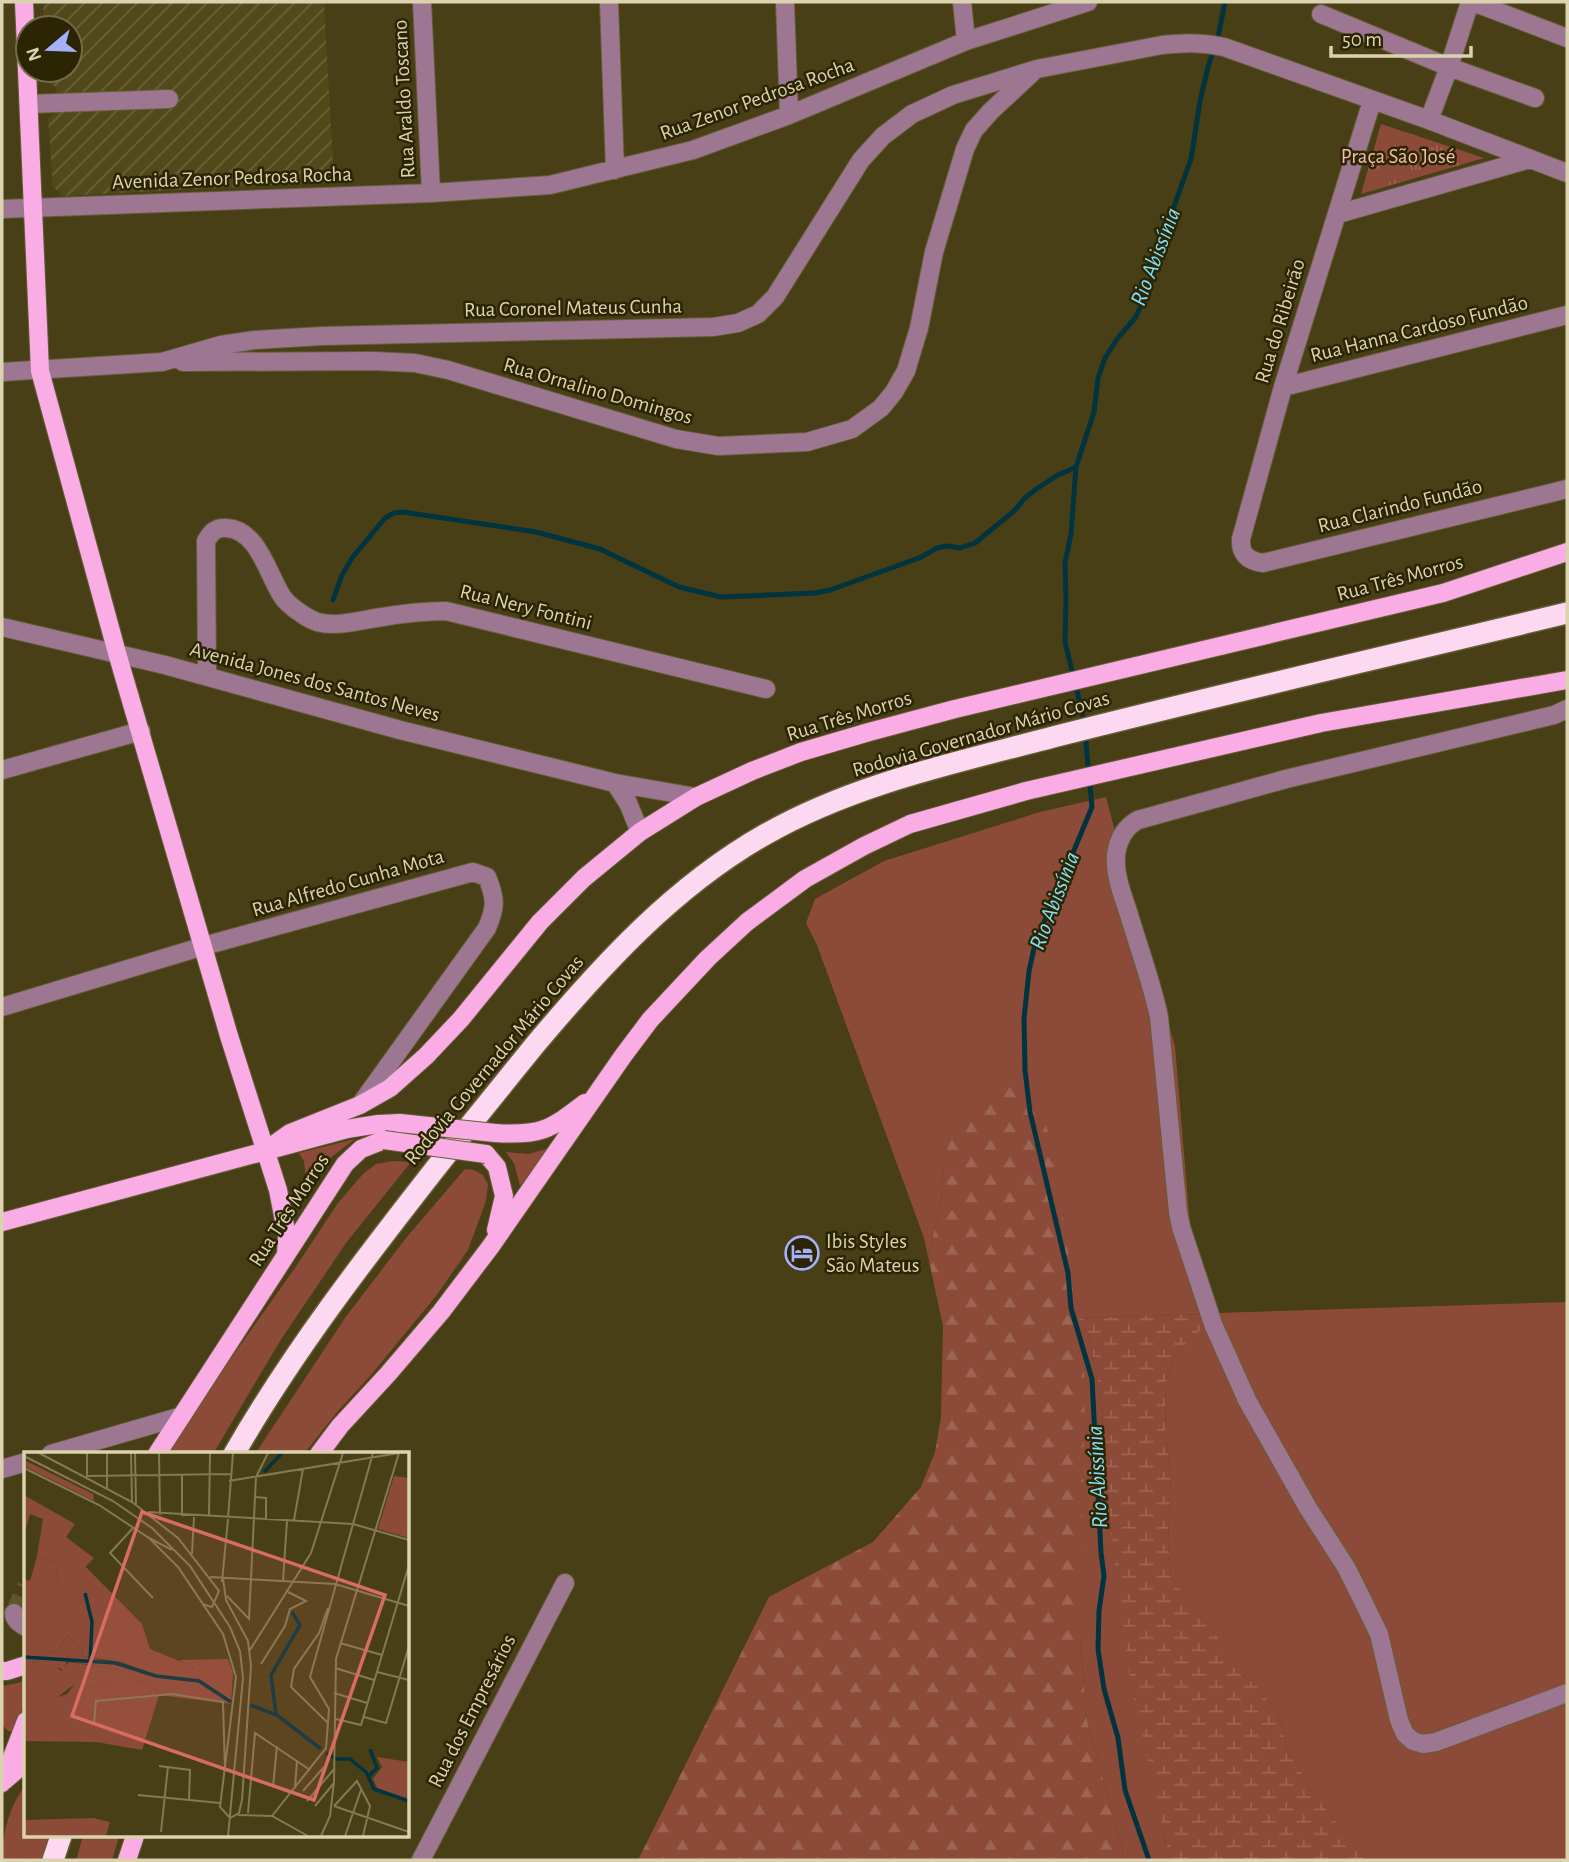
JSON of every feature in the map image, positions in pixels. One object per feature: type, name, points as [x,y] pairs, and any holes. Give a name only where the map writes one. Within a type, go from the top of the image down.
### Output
[{"type":"highway","name":"Rodovia Governador Mário Covas","points":[[234,1452],[329,1306],[479,1112],[583,988],[636,933],[672,901],[723,861],[767,833],[819,807],[899,778],[1118,720],[1567,614]]},
{"type":"highway","points":[[1531,622],[1567,622]]},
{"type":"highway","points":[[53,1860],[60,1838]]},
{"type":"main road","points":[[24,2],[40,371],[117,653],[229,1036],[284,1213],[286,1255]]},
{"type":"main road","name":"Rua Três Morros","points":[[265,1150],[290,1132],[360,1105],[390,1088],[426,1056],[461,1019],[540,922],[584,878],[640,832],[696,797],[752,771],[801,752],[881,728],[1443,593],[1567,552]]},
{"type":"main road","name":"Rua Três Morros","points":[[320,1452],[340,1426],[441,1312],[491,1246],[650,1020],[708,958],[747,922],[805,879],[910,824],[1026,791],[1321,723],[1567,680]]},
{"type":"main road","points":[[2,1222],[361,1126],[401,1124],[516,1135],[541,1131],[554,1126],[598,1093]]},
{"type":"main road","name":"Rua Três Morros","points":[[158,1452],[345,1164],[361,1149],[384,1140],[486,1154],[497,1167],[504,1196],[501,1216],[491,1246]]},
{"type":"main road","points":[[2,1671],[24,1666]]},
{"type":"main road","points":[[2,1731],[22,1745],[2,1783]]},
{"type":"main road","points":[[2,1783],[24,1764]]},
{"type":"street","name":"Rua Araldo Toscano","points":[[422,2],[431,193]]},
{"type":"street","points":[[609,2],[615,170]]},
{"type":"street","points":[[785,2],[789,115]]},
{"type":"street","points":[[962,2],[966,41]]},
{"type":"street","name":"Rua Zenor Pedrosa Rocha","points":[[431,193],[550,185],[693,150],[789,115],[966,41],[1088,2]]},
{"type":"street","points":[[1429,120],[1471,2],[1567,38]]},
{"type":"street","points":[[1321,14],[1449,67],[1535,98]]},
{"type":"street","points":[[1037,69],[1137,48],[1205,43],[1224,47],[1429,120],[1567,173]]},
{"type":"street","name":"Rua Ornalino Domingos","points":[[162,362],[415,363],[448,370],[676,439],[718,446],[807,442],[852,429],[881,408],[894,393],[906,371],[919,328],[934,252],[964,149],[974,130],[991,111],[1037,69]]},
{"type":"street","name":"Rua Coronel Mateus Cunha","points":[[2,372],[162,362],[221,345],[255,340],[713,327],[738,323],[758,314],[775,298],[861,160],[883,136],[912,114],[953,95],[1037,69]]},
{"type":"street","points":[[29,104],[169,99]]},
{"type":"street","name":"Rua do Ribeirão","points":[[1245,556],[1240,548],[1241,539],[1283,387],[1371,100]]},
{"type":"street","points":[[1338,214],[1530,159]]},
{"type":"street","name":"Avenida Zenor Pedrosa Rocha","points":[[34,208],[431,193]]},
{"type":"street","points":[[2,209],[34,208]]},
{"type":"street","name":"Rua Hanna Cardoso Fundão","points":[[1283,387],[1567,315]]},
{"type":"street","name":"Rua Clarindo Fundão","points":[[1245,556],[1253,562],[1263,563],[1567,489]]},
{"type":"street","name":"Rua Nery Fontini","points":[[207,676],[206,541],[211,532],[229,527],[251,540],[283,598],[303,615],[317,622],[347,623],[426,611],[446,611],[766,689]]},
{"type":"street","name":"Avenida Jones dos Santos Neves","points":[[2,627],[117,653],[400,730],[615,783],[696,797]]},
{"type":"street","points":[[1567,709],[1554,715],[1286,779],[1138,820],[1124,831],[1116,853],[1118,879],[1159,1017],[1181,1227],[1213,1324],[1247,1400],[1308,1508],[1346,1567],[1379,1634],[1399,1720],[1405,1734],[1413,1741],[1423,1744],[1436,1742],[1567,1693]]},
{"type":"street","points":[[2,770],[141,731]]},
{"type":"street","points":[[615,783],[628,803],[640,832]]},
{"type":"street","name":"Rua Alfredo Cunha Mota","points":[[2,1007],[204,946],[462,875],[474,872],[487,877],[495,910],[487,928],[360,1105]]},
{"type":"street","points":[[58,1452],[182,1416]]},
{"type":"street","points":[[2,1469],[24,1463]]},
{"type":"street","name":"Rua dos Empresários","points":[[421,1860],[565,1583]]},
{"type":"street","points":[[14,1613],[16,1620],[24,1626]]},
{"type":"shaded area","points":[[43,2],[324,2],[334,182],[63,196],[53,187],[48,118],[57,112],[56,88],[52,84],[84,84],[84,14],[43,14]]},
{"type":"green space","name":"Praça São José","points":[[1381,124],[1484,158],[1361,194]]},
{"type":"green space","points":[[1106,797],[1144,943],[1175,1046],[1190,1225],[1216,1313],[1567,1302],[1567,1860],[1365,1860],[1310,1788],[1288,1750],[1277,1712],[1257,1686],[1238,1671],[1220,1640],[1171,1577],[1168,1541],[1171,1474],[1165,1434],[1166,1382],[1175,1355],[1215,1314],[1079,1318],[1089,1334],[1101,1401],[1111,1533],[1170,1860],[1123,1860],[1087,1720],[1080,1642],[967,1119],[954,1132],[949,1142],[944,1163],[941,1202],[928,1256],[924,1238],[817,945],[806,923],[815,899],[884,861],[1040,812]]},
{"type":"green space","points":[[1017,1079],[1030,1089],[1045,1121],[1053,1151],[1077,1311],[1085,1382],[1080,1642],[1087,1720],[1123,1860],[638,1860],[769,1597],[873,1542],[921,1487],[935,1452],[941,1417],[943,1326],[928,1256],[941,1202],[949,1141],[954,1132],[1000,1085]]},
{"type":"green space","points":[[355,1139],[321,1165],[307,1187],[304,1161],[299,1153]]},
{"type":"green space","points":[[549,1148],[520,1186],[514,1163],[506,1152],[529,1154]]},
{"type":"green space","points":[[411,1162],[346,1243],[280,1341],[214,1452],[164,1452],[338,1203],[363,1174],[376,1164]]},
{"type":"green space","points":[[465,1169],[483,1175],[488,1184],[486,1201],[468,1250],[436,1296],[306,1452],[256,1452],[345,1318],[406,1238]]},
{"type":"green space","points":[[1216,1314],[1175,1355],[1166,1382],[1165,1434],[1171,1474],[1168,1541],[1171,1577],[1220,1640],[1238,1671],[1257,1686],[1277,1712],[1288,1750],[1310,1788],[1365,1860],[1170,1860],[1131,1685],[1111,1533],[1101,1401],[1089,1334],[1078,1318]]},
{"type":"green space","points":[[24,1681],[24,1704],[14,1732],[8,1731],[2,1725],[2,1686]]},
{"type":"green space","points":[[24,1787],[24,1838],[51,1838],[44,1860],[2,1859],[8,1820]]},
{"type":"green space","points":[[82,1838],[118,1838],[112,1860],[76,1860]]},
{"type":"waterway","name":"Rio Abissínia","points":[[1084,723],[1065,642],[1065,563],[1071,534],[1076,467],[1094,412],[1098,378],[1105,358],[1135,318],[1165,243],[1171,215],[1191,159],[1200,101],[1225,2]]},
{"type":"waterway","points":[[333,600],[342,575],[352,558],[385,518],[403,512],[536,532],[600,549],[679,587],[721,597],[815,593],[919,558],[937,548],[960,548],[975,543],[1035,490],[1076,467]]},
{"type":"waterway","name":"Rio Abissínia","points":[[1085,733],[1092,807],[1035,944],[1024,1019],[1025,1070],[1030,1112],[1068,1273],[1071,1308],[1092,1379],[1104,1576],[1099,1611],[1098,1649],[1104,1689],[1118,1738],[1125,1790],[1149,1860]]},
{"type":"tunnel","points":[[14,1613],[24,1590]]},
{"type":"place","name":"Ibis Styles São Mateus","points":[[802,1253]]}]
